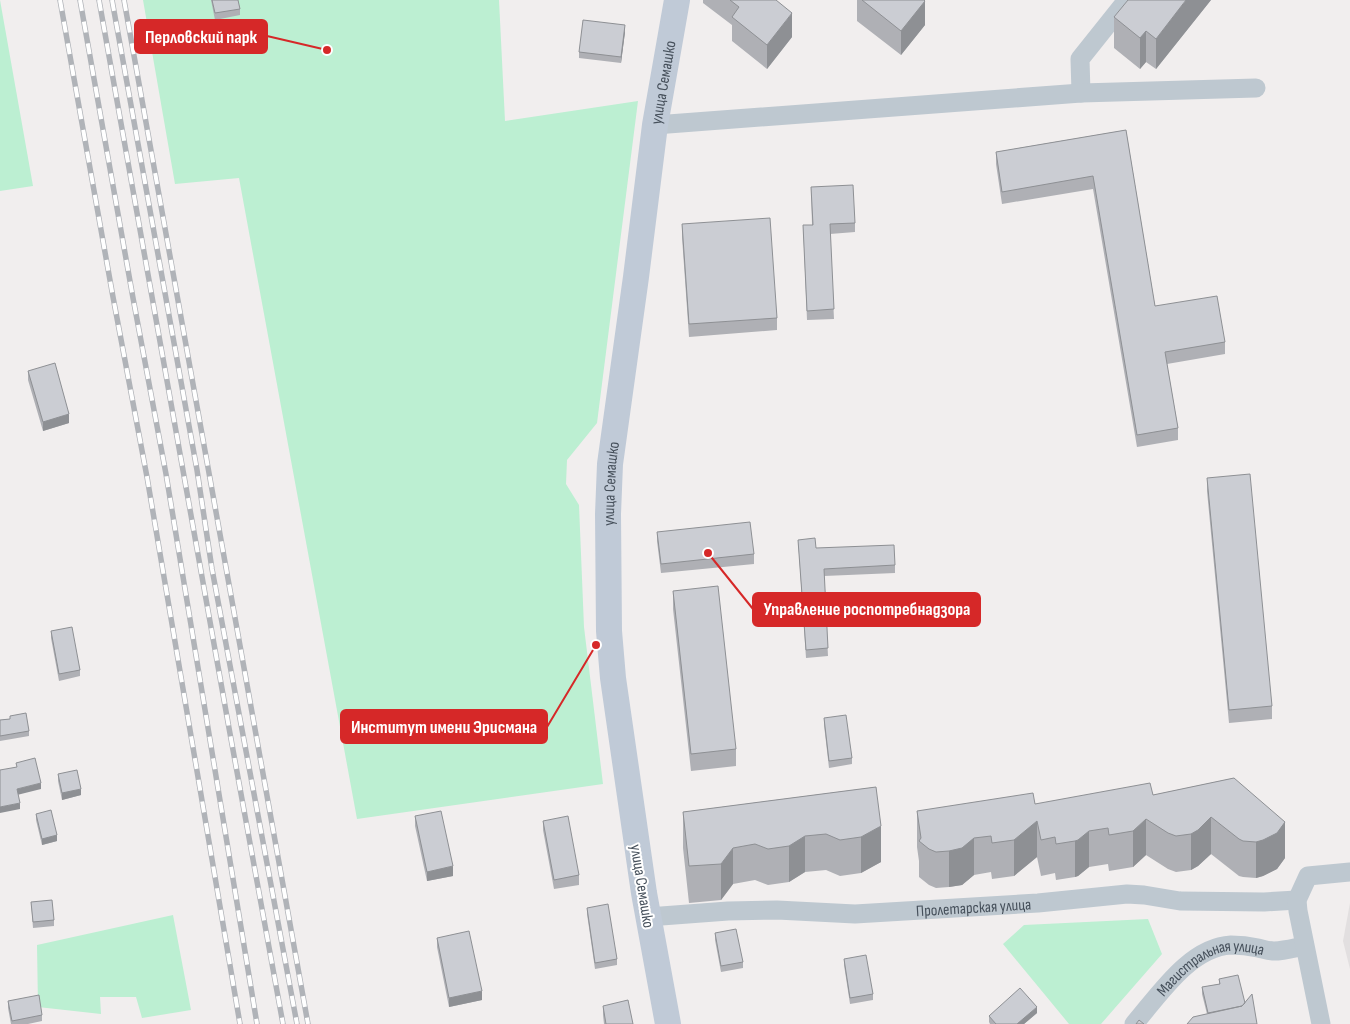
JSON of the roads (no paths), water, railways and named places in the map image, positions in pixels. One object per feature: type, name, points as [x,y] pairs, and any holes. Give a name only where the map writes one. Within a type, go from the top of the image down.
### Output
[{"type":"main road","name":"улица Семашко","points":[[668,1024],[633,823],[613,678],[610,632],[608,514],[610,464],[655,125],[677,0]]},
{"type":"street","points":[[1081,93],[1080,59],[1127,0]]},
{"type":"street","points":[[655,125],[1081,93],[1256,88]]},
{"type":"street","points":[[1321,1024],[1304,946],[1297,900],[1308,876],[1350,872]]},
{"type":"street","name":"Пролетарская улица","points":[[648,917],[728,911],[777,910],[855,914],[1038,903],[1127,894],[1186,901],[1264,902],[1297,900]]},
{"type":"street","name":"Магистральная улица","points":[[1134,1024],[1179,971],[1192,961],[1215,949],[1229,945],[1242,945],[1272,951],[1304,946]]},
{"type":"railway","points":[[60,0],[147,477],[240,1024]]},
{"type":"railway","points":[[80,0],[166,474],[257,1024]]},
{"type":"railway","points":[[99,0],[283,1024]]},
{"type":"railway","points":[[112,0],[197,470],[212,569],[297,1024]]},
{"type":"railway","points":[[124,0],[308,1024]]},
{"type":"place","name":"Перловский парк","points":[[327,50]]},
{"type":"place","name":"Управление роспотребнадзора","points":[[708,553]]},
{"type":"place","name":"Институт имени Эрисмана","points":[[596,645]]}]
